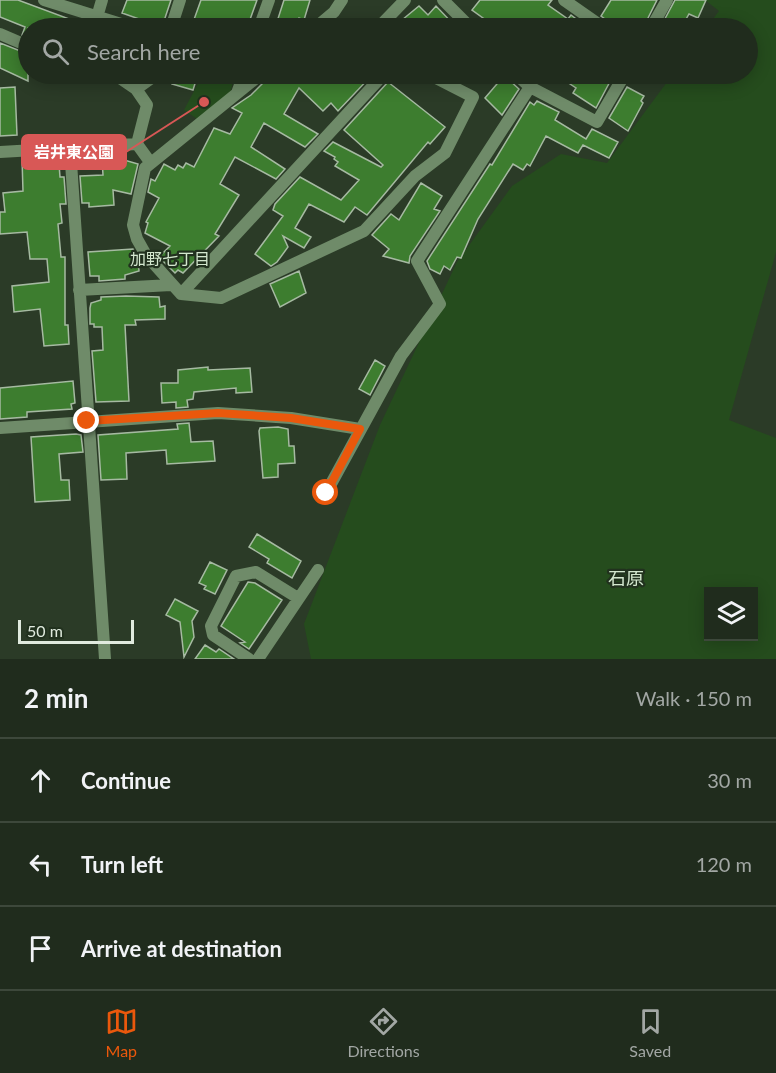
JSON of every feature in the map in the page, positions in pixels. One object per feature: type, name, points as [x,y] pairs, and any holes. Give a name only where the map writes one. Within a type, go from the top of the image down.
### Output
[{"type":"street","points":[[44,0],[103,18]]},
{"type":"street","points":[[97,16],[102,0]]},
{"type":"street","points":[[174,18],[180,0]]},
{"type":"street","points":[[263,18],[269,0]]},
{"type":"street","points":[[326,18],[342,0]]},
{"type":"street","points":[[388,18],[405,0]]},
{"type":"street","points":[[443,0],[461,18]]},
{"type":"street","points":[[564,0],[590,18]]},
{"type":"street","points":[[657,18],[667,0]]},
{"type":"street","points":[[0,34],[18,41]]},
{"type":"street","points":[[129,84],[136,89],[147,105],[137,144]]},
{"type":"street","points":[[136,89],[143,84]]},
{"type":"street","points":[[237,94],[240,84]]},
{"type":"street","points":[[249,84],[145,168],[133,225],[137,239],[146,255],[181,294],[221,298],[364,231],[415,176],[445,153],[473,97],[448,84]]},
{"type":"street","points":[[181,294],[375,84]]},
{"type":"street","points":[[527,84],[597,122],[619,84]]},
{"type":"street","points":[[326,493],[401,356],[440,304],[417,261],[530,87]]},
{"type":"street","points":[[0,152],[137,144]]},
{"type":"street","points":[[137,144],[150,162]]},
{"type":"street","points":[[70,148],[105,659]]},
{"type":"street","points":[[79,290],[171,285]]},
{"type":"street","points":[[0,428],[218,413],[291,418],[360,429]]},
{"type":"street","points":[[258,659],[318,570]]},
{"type":"street","points":[[249,659],[213,635],[211,626],[236,576],[256,572],[298,598]]},
{"type":"green space","points":[[705,0],[776,0],[776,252],[729,420],[776,438],[776,659],[311,659],[304,624],[380,425],[457,262],[512,186],[561,154],[607,163],[666,84],[758,84],[758,18],[714,18],[719,11]]},
{"type":"green space","points":[[198,84],[232,84],[230,94],[197,119],[184,110]]},
{"type":"building","points":[[0,0],[18,0],[66,18],[18,18],[18,24],[0,17]]},
{"type":"building","points":[[127,0],[171,0],[165,18],[136,18],[122,13]]},
{"type":"building","points":[[201,0],[257,0],[251,18],[195,18]]},
{"type":"building","points":[[284,0],[310,0],[305,18],[278,18]]},
{"type":"building","points":[[480,0],[552,0],[548,5],[567,18],[483,18],[472,10]]},
{"type":"building","points":[[611,0],[657,0],[648,18],[604,18],[601,16]]},
{"type":"building","points":[[675,0],[706,0],[698,18],[689,14],[687,18],[665,18]]},
{"type":"building","points":[[419,6],[428,15],[436,6],[447,18],[404,18]]},
{"type":"building","points":[[0,43],[18,50],[18,76],[0,68]]},
{"type":"building","points":[[172,84],[195,84],[193,90]]},
{"type":"building","points":[[262,84],[364,84],[338,111],[331,103],[323,111],[299,88],[284,114],[318,134],[305,147],[264,123],[251,147],[285,169],[276,179],[235,157],[220,184],[239,195],[215,234],[219,236],[183,273],[178,270],[175,273],[159,257],[170,246],[145,233],[148,223],[146,222],[159,198],[148,192],[151,179],[155,181],[164,164],[175,170],[178,165],[183,168],[186,163],[194,167],[214,128],[230,134],[242,113],[232,108]]},
{"type":"building","points":[[386,84],[391,84],[445,127],[430,144],[428,142],[367,215],[355,207],[344,222],[309,204],[295,228],[311,237],[304,248],[283,236],[288,247],[277,262],[271,266],[255,254],[283,216],[273,210],[275,204],[300,177],[341,200],[359,180],[335,166],[338,162],[334,159],[335,157],[324,151],[333,142],[381,167],[383,165],[344,130]]},
{"type":"building","points":[[497,84],[514,84],[519,89],[502,115],[485,98]]},
{"type":"building","points":[[570,84],[609,84],[596,108],[573,93],[576,88]]},
{"type":"building","points":[[15,87],[17,135],[0,136],[0,88]]},
{"type":"building","points":[[627,87],[644,96],[641,101],[643,103],[628,131],[609,118]]},
{"type":"building","points":[[537,101],[559,112],[555,120],[586,139],[592,129],[618,142],[609,158],[583,145],[578,153],[546,136],[530,166],[527,164],[523,170],[513,164],[478,219],[461,258],[457,257],[450,270],[444,266],[440,274],[430,269],[427,261],[490,164],[492,165],[530,102],[534,105]]},
{"type":"building","points":[[123,153],[124,160],[138,164],[131,194],[113,190],[114,205],[89,207],[89,203],[82,203],[80,176],[103,175],[102,159],[105,159],[105,154]]},
{"type":"building","points":[[44,158],[44,162],[59,164],[60,177],[64,177],[66,204],[60,204],[62,223],[58,224],[61,257],[65,257],[65,325],[68,325],[69,344],[44,346],[40,309],[14,312],[12,286],[49,282],[47,259],[30,259],[27,232],[0,234],[0,212],[5,212],[3,193],[23,191],[22,159]]},
{"type":"building","points":[[421,183],[442,196],[434,209],[440,211],[410,256],[409,263],[383,256],[389,249],[372,235],[391,214],[399,220]]},
{"type":"building","points":[[133,249],[138,258],[139,271],[125,275],[125,279],[99,281],[99,276],[90,276],[88,252]]},
{"type":"building","points":[[299,271],[306,293],[280,307],[270,284]]},
{"type":"building","points":[[101,297],[159,297],[160,307],[165,306],[165,319],[135,320],[136,325],[125,325],[129,401],[96,402],[92,351],[103,350],[102,327],[94,327],[94,324],[90,324],[91,303],[101,300]]},
{"type":"building","points":[[375,360],[385,366],[370,395],[359,389]]},
{"type":"building","points":[[208,367],[208,370],[250,368],[252,392],[236,393],[236,388],[194,392],[193,399],[187,400],[188,407],[176,408],[176,402],[162,403],[161,383],[178,383],[178,370]]},
{"type":"building","points":[[73,381],[75,403],[71,404],[72,409],[27,412],[27,417],[0,419],[0,388]]},
{"type":"building","points":[[189,423],[191,442],[213,441],[215,461],[167,464],[166,450],[126,453],[127,479],[101,480],[98,435],[178,429],[177,424]]},
{"type":"building","points":[[260,428],[288,429],[289,446],[294,446],[295,463],[278,464],[278,477],[263,478],[259,431]]},
{"type":"building","points":[[81,435],[83,452],[59,454],[61,480],[69,480],[70,500],[35,502],[31,437]]},
{"type":"building","points":[[257,534],[301,561],[292,578],[267,563],[269,559],[249,547]]},
{"type":"building","points":[[210,562],[227,570],[215,594],[204,589],[206,586],[199,583]]},
{"type":"building","points":[[248,582],[255,583],[282,600],[249,649],[240,643],[245,642],[221,626]]},
{"type":"building","points":[[175,599],[198,611],[192,621],[194,637],[184,657],[180,622],[166,615]]},
{"type":"building","points":[[205,645],[216,652],[219,649],[234,659],[195,659]]},
{"type":"place","name":"岩井東公園","points":[[204,102]]},
{"type":"district","name":"加野七丁目","points":[[170,258]]},
{"type":"district","name":"石原","points":[[626,578]]},
{"type":"route","points":[[87,421],[218,413],[291,418],[360,429],[326,493]]}]
